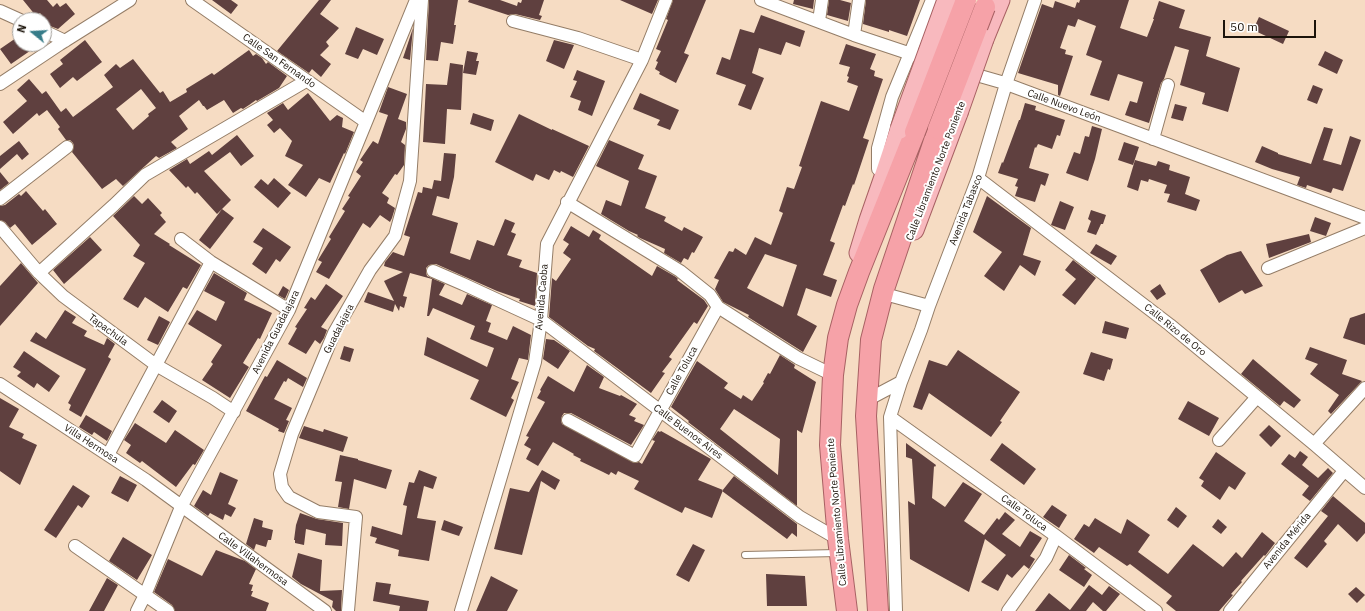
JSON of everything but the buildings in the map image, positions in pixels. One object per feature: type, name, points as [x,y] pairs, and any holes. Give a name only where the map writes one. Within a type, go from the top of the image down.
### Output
[{"type":"highway","name":"Calle Libramiento Norte Poniente","points":[[847,611],[839,546],[830,445],[833,375],[838,338],[847,305],[907,131],[966,0]]},
{"type":"highway","name":"Calle Libramiento Norte Poniente","points":[[890,608],[866,416],[871,340],[884,289],[938,129],[990,2]]},
{"type":"main road","name":"Calle Libramiento Norte Poniente","points":[[859,272],[858,256],[860,247],[885,174],[907,131],[947,0]]},
{"type":"main road","name":"Calle Libramiento Norte Poniente","points":[[871,340],[884,317],[903,258],[958,113],[984,38],[990,2]]},
{"type":"street","points":[[0,84],[65,40],[130,0]]},
{"type":"street","name":"Calle San Fernando","points":[[192,0],[366,122]]},
{"type":"street","name":"Avenida Guadalajara","points":[[137,611],[181,507],[234,412],[288,310],[416,0]]},
{"type":"street","name":"Guadalajara","points":[[348,611],[356,517],[318,512],[289,497],[282,487],[280,474],[292,434],[334,333],[370,270],[395,236],[410,181],[422,0]]},
{"type":"street","name":"Avenida Caoba","points":[[460,611],[535,362],[541,320],[547,244],[642,60],[666,0]]},
{"type":"street","name":"Calle Nuevo León","points":[[761,0],[854,35],[1006,84],[1365,218]]},
{"type":"street","points":[[819,21],[822,0]]},
{"type":"street","points":[[854,35],[859,0]]},
{"type":"street","points":[[885,174],[878,169],[878,148],[892,97],[932,0]]},
{"type":"street","name":"Avenida Tabasco","points":[[890,608],[890,417],[901,382],[978,178],[1006,84],[1035,0]]},
{"type":"street","points":[[0,11],[12,16]]},
{"type":"street","points":[[513,21],[578,38],[642,60]]},
{"type":"street","points":[[52,34],[65,40]]},
{"type":"street","points":[[40,272],[145,175],[306,81]]},
{"type":"street","points":[[1153,139],[1168,85]]},
{"type":"street","points":[[0,199],[67,147]]},
{"type":"street","name":"Calle Rizo de Oro","points":[[978,178],[1170,325],[1365,488]]},
{"type":"street","points":[[568,202],[680,271],[710,295],[718,307],[798,358],[833,375]]},
{"type":"street","name":"Tapachula","points":[[0,227],[63,296],[156,365],[234,412]]},
{"type":"street","points":[[1268,268],[1365,228]]},
{"type":"street","points":[[181,239],[211,262],[288,310]]},
{"type":"street","points":[[108,455],[211,262]]},
{"type":"street","name":"Calle Buenos Aires","points":[[433,271],[541,320],[800,518],[839,546]]},
{"type":"street","points":[[892,296],[929,306]]},
{"type":"street","name":"Calle Toluca","points":[[568,420],[635,456],[718,307]]},
{"type":"street","points":[[867,400],[901,382]]},
{"type":"street","name":"Villa Hermosa","points":[[0,384],[146,480],[181,507]]},
{"type":"street","points":[[1314,444],[1365,388]]},
{"type":"street","points":[[1219,440],[1257,397]]},
{"type":"street","name":"Calle Toluca","points":[[890,417],[1056,536],[1156,611]]},
{"type":"street","name":"Avenida Mérida","points":[[1230,611],[1344,471]]},
{"type":"street","name":"Calle Villahermosa","points":[[181,507],[325,611]]},
{"type":"street","points":[[1008,611],[1046,558],[1056,536]]},
{"type":"street","points":[[74,546],[168,611]]},
{"type":"lane","points":[[745,556],[839,546]]}]
